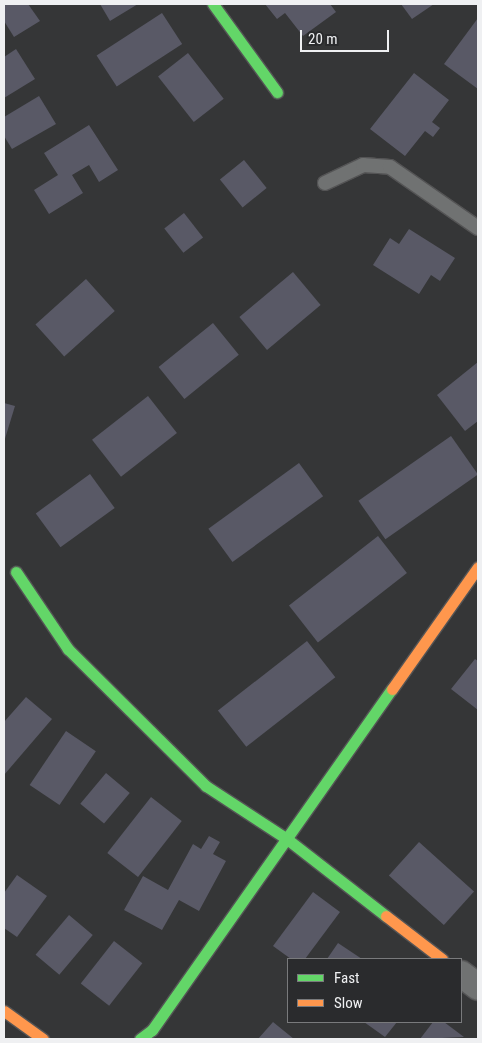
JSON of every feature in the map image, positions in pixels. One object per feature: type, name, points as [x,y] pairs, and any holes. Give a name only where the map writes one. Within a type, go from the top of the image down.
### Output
[{"type":"street","points":[[213,4],[277,92]]},
{"type":"street","points":[[152,1036],[287,839],[478,567]]},
{"type":"street","points":[[16,572],[81,663],[206,786],[287,839],[441,958]]},
{"type":"street","points":[[462,975],[478,987]]},
{"type":"street","points":[[4,1011],[43,1039]]},
{"type":"lane","points":[[325,183],[363,164],[390,167],[478,228]]},
{"type":"building","points":[[4,4],[28,4],[40,21],[14,37],[4,21]]},
{"type":"building","points":[[100,4],[138,4],[110,21]]},
{"type":"building","points":[[265,4],[330,4],[336,12],[303,36],[285,13],[277,19]]},
{"type":"building","points":[[401,4],[434,4],[412,19]]},
{"type":"building","points":[[162,13],[182,44],[117,87],[97,55]]},
{"type":"building","points":[[478,18],[478,89],[444,64]]},
{"type":"building","points":[[16,49],[35,79],[4,98],[4,57]]},
{"type":"building","points":[[188,53],[224,99],[194,122],[158,76]]},
{"type":"building","points":[[414,73],[449,100],[432,122],[440,128],[433,137],[425,131],[405,156],[370,129]]},
{"type":"building","points":[[39,96],[56,124],[12,149],[4,136],[4,117]]},
{"type":"building","points":[[89,125],[118,170],[99,182],[89,165],[72,175],[83,193],[49,214],[34,190],[58,175],[44,153]]},
{"type":"building","points":[[244,160],[267,188],[243,207],[220,180]]},
{"type":"building","points":[[184,213],[203,237],[183,253],[164,228]]},
{"type":"building","points":[[409,229],[455,258],[440,281],[431,275],[419,294],[373,265],[390,238],[399,244]]},
{"type":"building","points":[[293,272],[321,305],[267,350],[239,317]]},
{"type":"building","points":[[86,279],[115,311],[64,356],[35,325]]},
{"type":"building","points":[[213,323],[239,355],[184,399],[159,367]]},
{"type":"building","points":[[478,362],[478,421],[465,431],[437,395]]},
{"type":"building","points":[[148,396],[177,433],[121,477],[92,440]]},
{"type":"building","points":[[4,403],[15,406],[4,442]]},
{"type":"building","points":[[451,436],[478,475],[385,539],[358,501]]},
{"type":"building","points":[[299,463],[323,496],[232,562],[208,529]]},
{"type":"building","points":[[90,474],[115,508],[60,547],[36,513]]},
{"type":"building","points":[[378,536],[407,573],[318,643],[289,606]]},
{"type":"building","points":[[307,641],[335,677],[246,747],[218,711]]},
{"type":"building","points":[[475,659],[478,661],[478,710],[451,689]]},
{"type":"building","points":[[26,697],[52,719],[4,775],[4,722]]},
{"type":"building","points":[[66,731],[96,751],[59,805],[30,785]]},
{"type":"building","points":[[106,773],[130,793],[104,824],[80,804]]},
{"type":"building","points":[[151,797],[182,821],[138,877],[107,853]]},
{"type":"building","points":[[209,836],[220,842],[213,854],[226,861],[199,911],[179,900],[162,930],[124,910],[143,876],[168,890],[193,844],[201,849]]},
{"type":"building","points":[[419,842],[474,892],[444,925],[389,875]]},
{"type":"building","points":[[17,875],[47,896],[17,937],[4,928],[4,893]]},
{"type":"building","points":[[313,892],[340,912],[306,958],[290,958],[273,946]]},
{"type":"building","points":[[69,915],[93,935],[59,975],[36,955]]},
{"type":"building","points":[[114,941],[142,963],[109,1006],[81,984]]},
{"type":"building","points":[[338,943],[360,958],[328,958]]},
{"type":"building","points":[[273,1022],[294,1039],[258,1039]]},
{"type":"building","points":[[365,1023],[396,1023],[385,1037]]},
{"type":"building","points":[[432,1023],[445,1023],[464,1037],[420,1039]]},
{"type":"traffic: fast","points":[[213,4],[277,92]]},
{"type":"traffic: fast","points":[[16,572],[68,649],[206,786],[287,839],[386,916]]},
{"type":"traffic: fast","points":[[140,1039],[152,1030],[392,689]]},
{"type":"traffic: slow","points":[[392,689],[478,567]]},
{"type":"traffic: slow","points":[[386,916],[441,958]]},
{"type":"traffic: slow","points":[[4,1011],[43,1039]]}]
